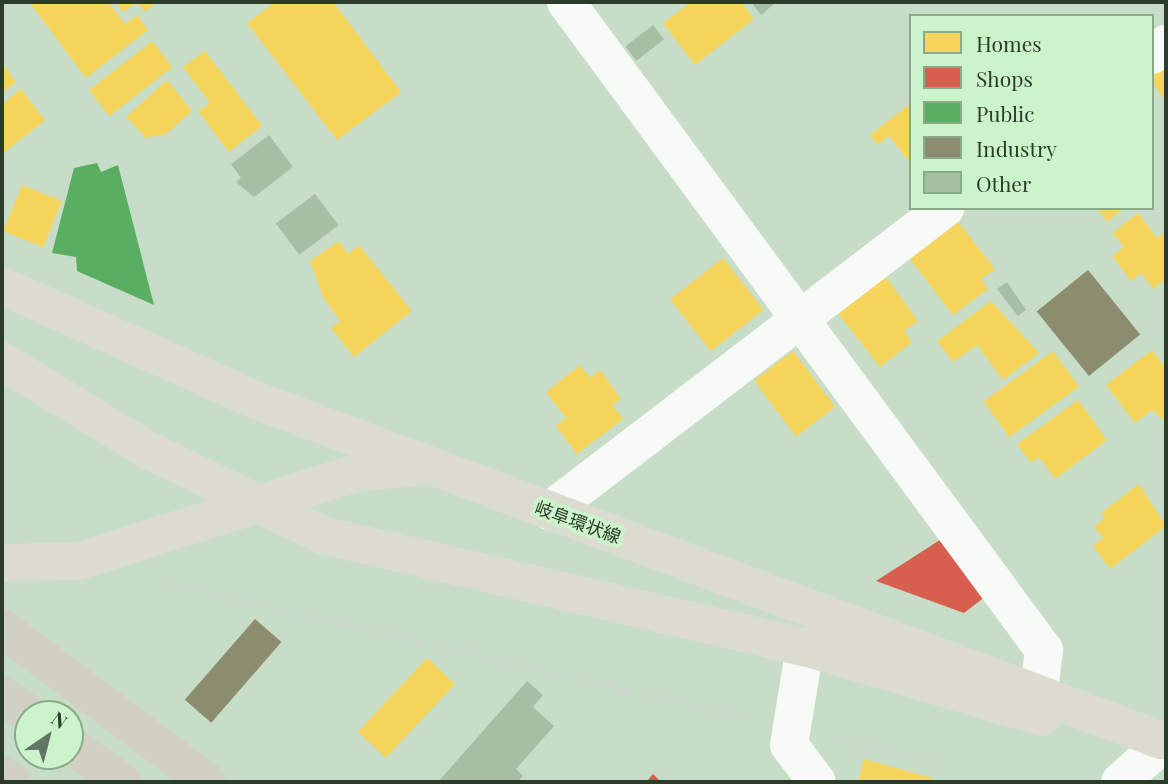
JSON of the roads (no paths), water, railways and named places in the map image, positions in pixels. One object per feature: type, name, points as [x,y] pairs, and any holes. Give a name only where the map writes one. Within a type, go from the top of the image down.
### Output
[{"type":"highway","points":[[2,628],[206,782]]},
{"type":"highway","points":[[84,755],[122,782]]},
{"type":"highway","points":[[2,775],[12,782]]},
{"type":"main road","name":"岐阜環状線","points":[[2,286],[258,401],[1165,739]]},
{"type":"main road","points":[[2,362],[251,506],[390,555],[805,648],[1052,720],[1165,739]]},
{"type":"main road","points":[[2,563],[79,561],[251,506],[388,467],[458,477]]},
{"type":"street","points":[[566,2],[803,315],[1044,650],[1039,691]]},
{"type":"street","points":[[549,511],[943,210]]},
{"type":"street","points":[[805,648],[789,745],[817,782]]},
{"type":"street","points":[[1120,782],[1165,739]]}]
